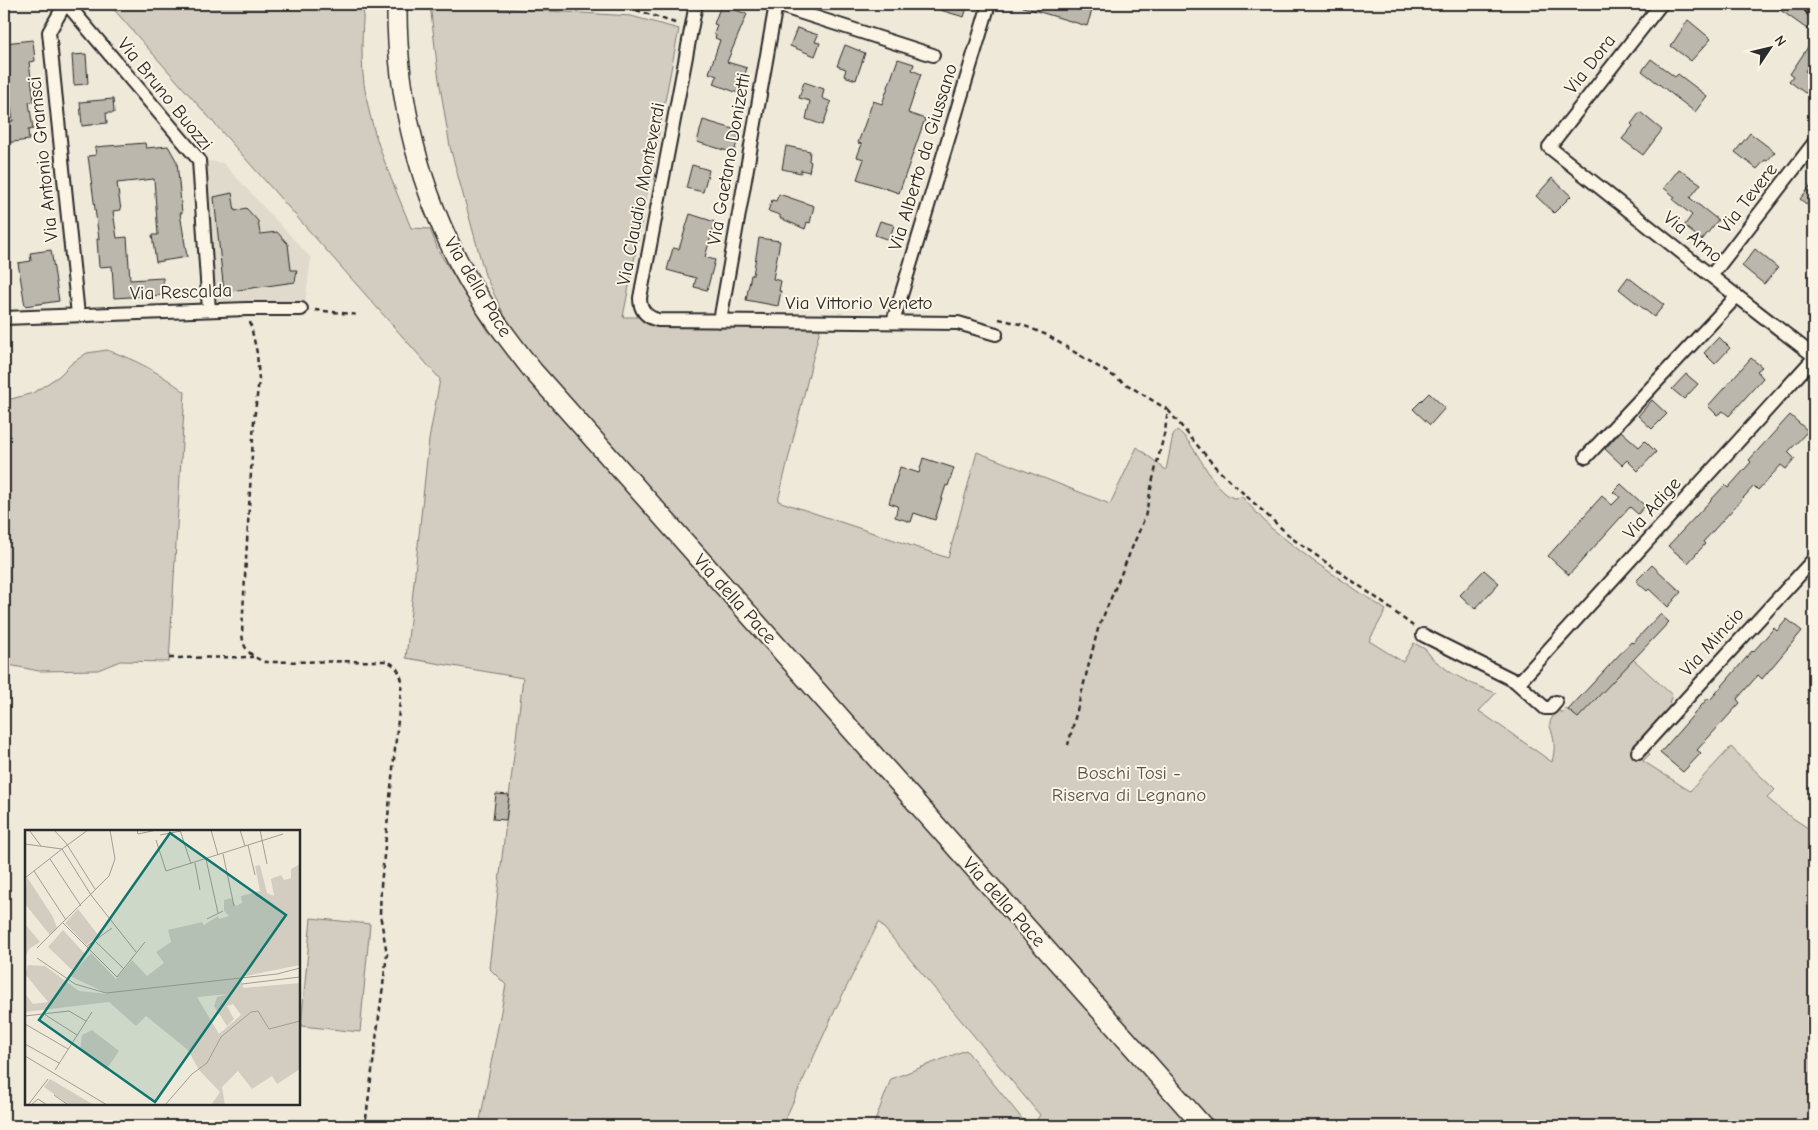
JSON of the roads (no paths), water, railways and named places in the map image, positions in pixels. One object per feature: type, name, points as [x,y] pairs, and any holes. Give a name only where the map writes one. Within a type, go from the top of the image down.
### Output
[{"type":"main road","name":"Via della Pace","points":[[397,4],[400,72],[415,149],[430,195],[451,247],[490,313],[533,371],[1203,1126]]},
{"type":"street","name":"Via Bruno Buozzi","points":[[66,4],[199,160],[209,310]]},
{"type":"street","name":"Via Antonio Gramsci","points":[[66,4],[49,32],[78,315]]},
{"type":"street","name":"Via Claudio Monteverdi","points":[[696,4],[640,304],[646,315],[658,320],[720,321]]},
{"type":"street","points":[[775,4],[933,55]]},
{"type":"street","name":"Via Gaetano Donizetti","points":[[720,321],[775,4]]},
{"type":"street","name":"Via Alberto da Giussano","points":[[893,322],[988,4]]},
{"type":"street","name":"Via Dora","points":[[1549,147],[1661,4]]},
{"type":"street","points":[[1809,4],[1814,11]]},
{"type":"street","name":"Via Tevere","points":[[1711,276],[1814,143]]},
{"type":"street","name":"Via Arno","points":[[1549,147],[1814,357]]},
{"type":"street","points":[[1586,457],[1737,296]]},
{"type":"street","name":"Via Rescalda","points":[[4,318],[209,310],[301,309]]},
{"type":"street","name":"Via Vittorio Veneto","points":[[720,321],[958,323],[996,334]]},
{"type":"street","name":"Via Adige","points":[[1515,681],[1522,679],[1814,357]]},
{"type":"street","name":"Via Mincio","points":[[1638,752],[1814,559]]},
{"type":"street","points":[[1423,635],[1515,681],[1545,708],[1551,708],[1556,702]]},
{"type":"park label","name":"Boschi Tosi - Riserva di Legnano","points":[[1129,784]]}]
